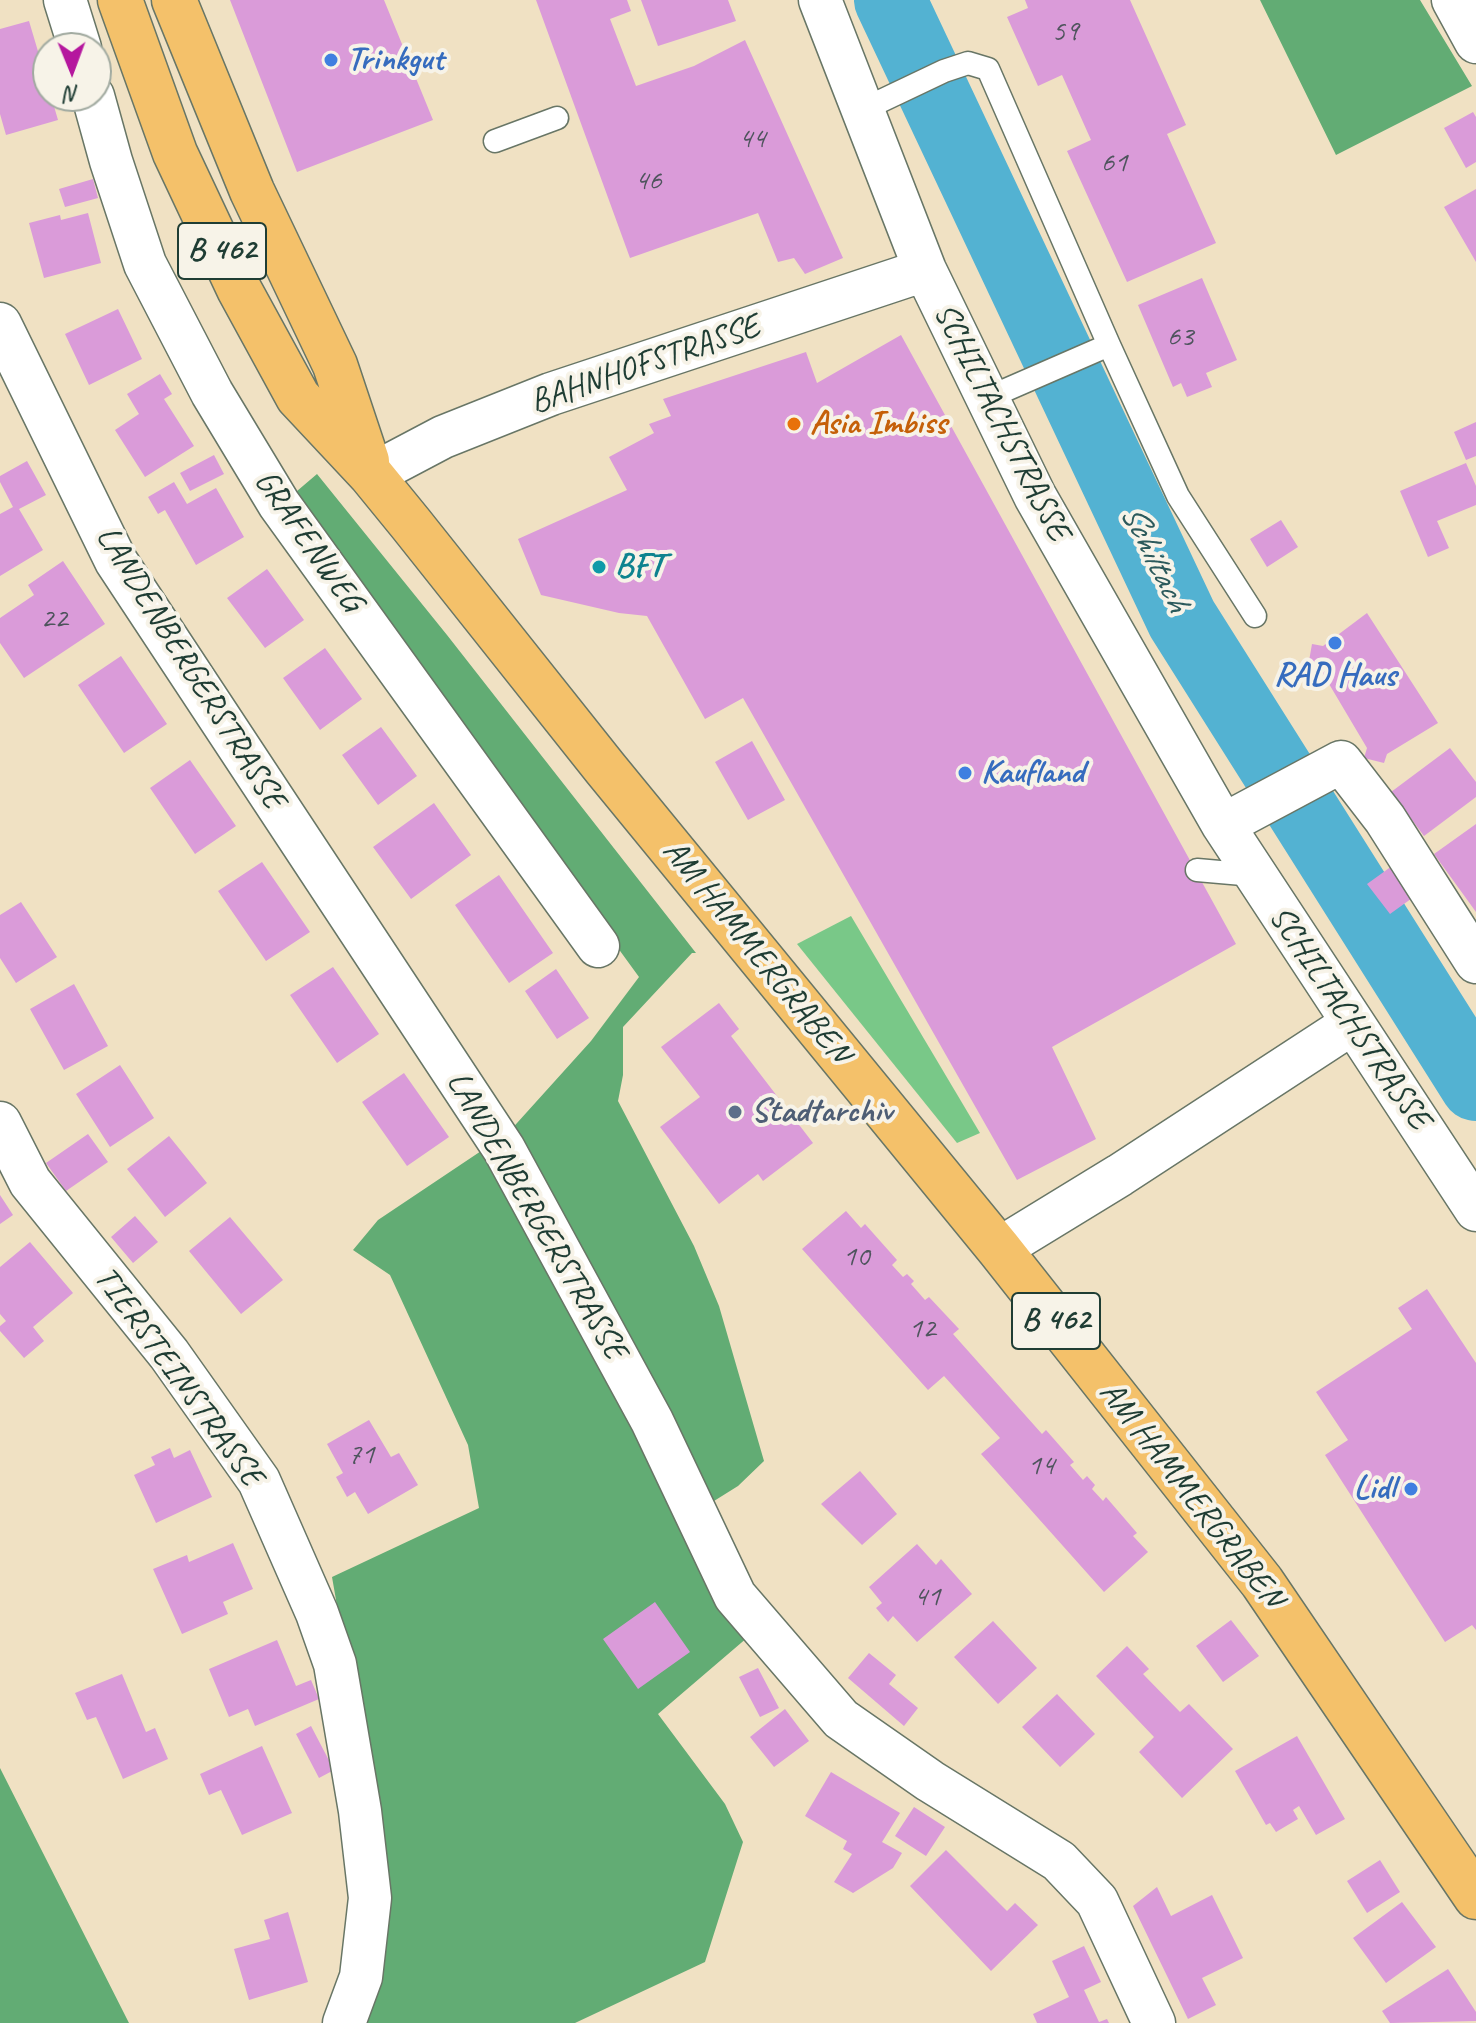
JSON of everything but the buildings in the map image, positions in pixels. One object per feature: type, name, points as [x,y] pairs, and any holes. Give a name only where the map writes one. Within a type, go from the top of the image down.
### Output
[{"type":"main road","name":"B 462","points":[[120,0],[175,153],[239,289],[298,397],[371,475]]},
{"type":"main road","name":"B 462","points":[[174,0],[252,191],[335,365],[371,475]]},
{"type":"main road","name":"AM HAMMERGRABEN","points":[[371,475],[605,768],[999,1249],[1262,1582],[1476,1897]]},
{"type":"street","points":[[65,0],[75,32]]},
{"type":"street","name":"SCHILTACHSTRASSE","points":[[820,0],[876,103],[925,270],[1001,393],[1035,496],[1241,816],[1254,875],[1476,1210]]},
{"type":"street","points":[[1453,0],[1476,42]]},
{"type":"street","name":"GRAFENWEG","points":[[97,112],[145,264],[212,393],[279,504],[598,946]]},
{"type":"street","name":"BAHNHOFSTRASSE","points":[[371,475],[443,437],[551,394],[925,270]]},
{"type":"street","name":"LANDENBERGERSTRASSE","points":[[0,324],[116,561],[504,1149],[609,1337],[735,1596],[841,1719],[930,1781],[1059,1861],[1097,1901],[1154,2023]]},
{"type":"street","points":[[1241,816],[1341,762],[1385,819],[1476,962]]},
{"type":"street","points":[[999,1249],[1120,1175],[1353,1023]]},
{"type":"street","name":"TIERSTEINSTRASSE","points":[[0,1123],[30,1182],[169,1354],[259,1481],[317,1613],[335,1664],[360,1811],[370,1898],[361,1977],[344,2023]]},
{"type":"lane","points":[[876,103],[968,63],[988,69],[1100,349],[1178,496],[1255,616]]},
{"type":"lane","points":[[495,141],[557,118]]},
{"type":"lane","points":[[1001,393],[1100,349]]},
{"type":"lane","points":[[1197,870],[1254,875]]},
{"type":"green space","points":[[1260,0],[1420,0],[1472,86],[1336,155]]},
{"type":"green space","points":[[317,474],[696,953],[692,953],[623,1027],[623,1075],[618,1101],[694,1246],[719,1306],[764,1461],[738,1486],[690,1516],[748,1637],[658,1714],[725,1804],[743,1842],[705,1962],[575,2023],[364,2023],[383,1869],[332,1577],[479,1508],[468,1445],[390,1275],[353,1250],[378,1220],[508,1133],[591,1041],[639,977],[290,497]]},
{"type":"green space","points":[[851,916],[980,1133],[957,1143],[797,944]]},
{"type":"green space","points":[[0,1768],[129,2023],[0,2023]]},
{"type":"waterway","name":"Schiltach","points":[[890,0],[1182,619],[1476,1085]]},
{"type":"place","name":"Trinkgut","points":[[331,60]]},
{"type":"place","name":"Asia Imbiss","points":[[794,424]]},
{"type":"place","name":"BFT","points":[[599,567]]},
{"type":"place","name":"RAD Haus","points":[[1335,643]]},
{"type":"place","name":"Kaufland","points":[[965,773]]},
{"type":"place","name":"Stadtarchiv","points":[[735,1112]]},
{"type":"place","name":"Lidl","points":[[1411,1489]]}]
